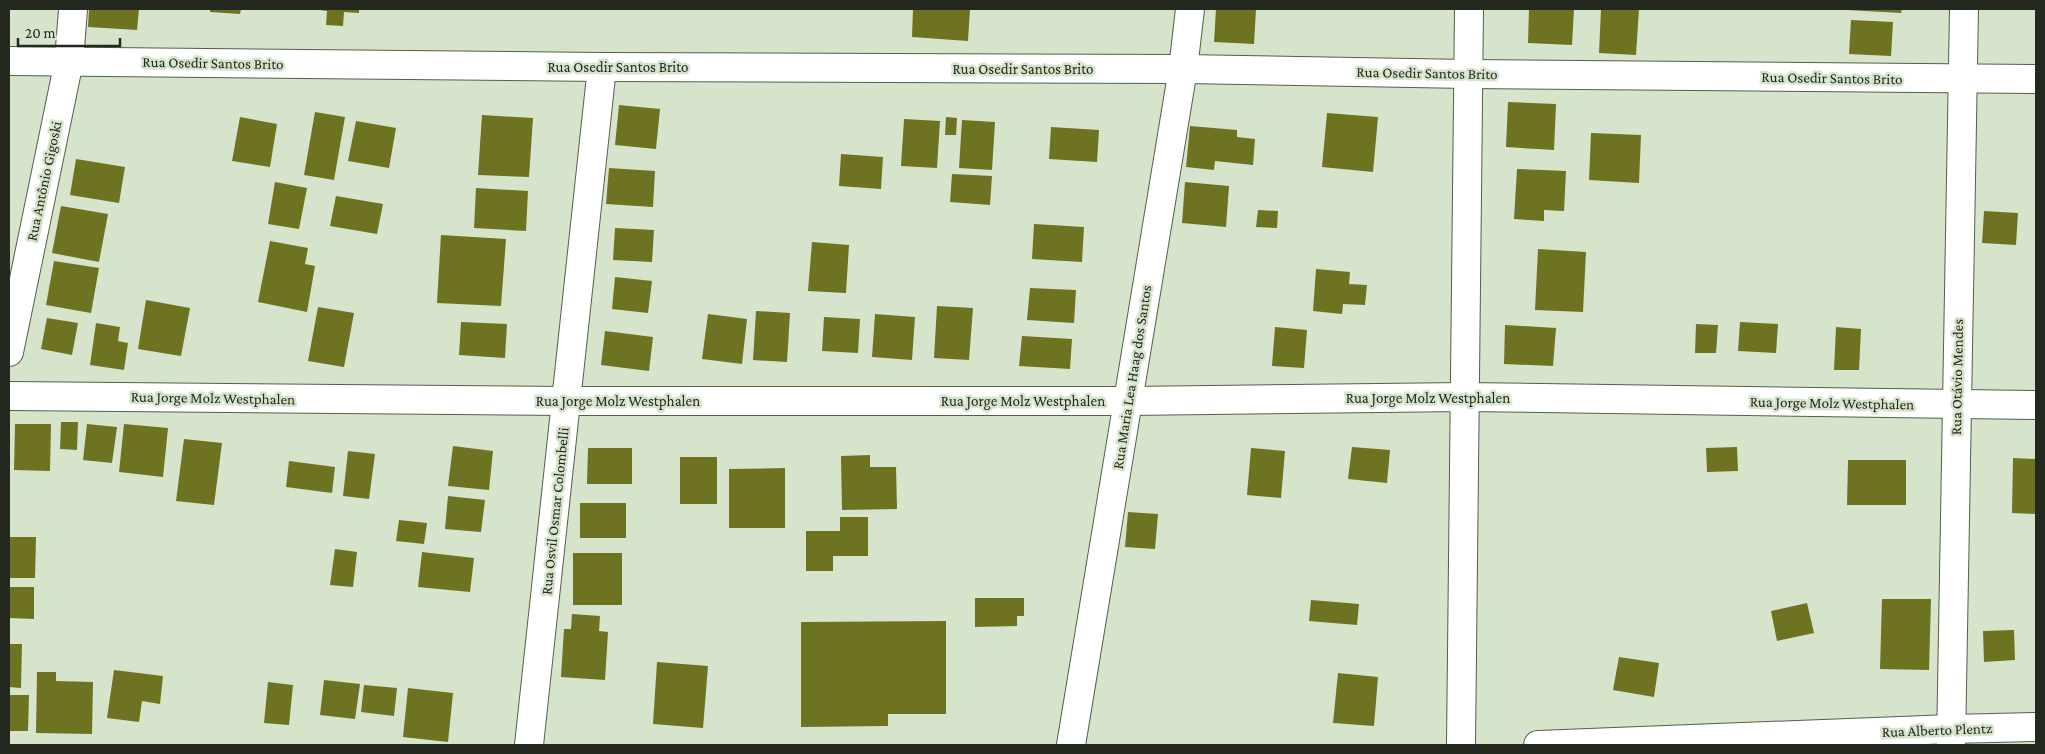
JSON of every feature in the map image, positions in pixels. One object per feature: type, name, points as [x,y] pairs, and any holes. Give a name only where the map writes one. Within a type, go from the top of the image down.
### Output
[{"type":"street","name":"Rua Antônio Gigoski","points":[[9,352],[69,61],[73,9]]},
{"type":"street","name":"Rua Maria Lea Haag dos Santos","points":[[1071,745],[1183,69],[1190,9]]},
{"type":"street","points":[[1461,745],[1470,9]]},
{"type":"street","name":"Rua Otávio Mendes","points":[[1951,737],[1964,9]]},
{"type":"street","name":"Rua Osedir Santos Brito","points":[[9,61],[602,67],[1183,69],[1468,74],[2036,79]]},
{"type":"street","name":"Rua Osvil Osmar Colombelli","points":[[529,745],[568,401],[602,67]]},
{"type":"street","name":"Rua Jorge Molz Westphalen","points":[[9,396],[568,401],[1128,401],[1464,397],[2036,405]]},
{"type":"street","name":"Rua Alberto Plentz","points":[[1538,745],[1951,737],[2036,727]]},
{"type":"building","points":[[89,9],[139,9],[137,30],[88,27]]},
{"type":"building","points":[[210,9],[241,9],[240,14],[210,12]]},
{"type":"building","points":[[320,9],[359,9],[359,13],[344,12],[343,26],[326,25],[327,11]]},
{"type":"building","points":[[913,9],[970,9],[968,41],[912,37]]},
{"type":"building","points":[[1216,9],[1256,9],[1254,44],[1214,42]]},
{"type":"building","points":[[1529,9],[1574,9],[1572,45],[1528,43]]},
{"type":"building","points":[[1601,9],[1639,9],[1636,55],[1599,53]]},
{"type":"building","points":[[1846,9],[1902,9],[1901,13]]},
{"type":"building","points":[[1851,20],[1893,22],[1891,56],[1849,54]]},
{"type":"building","points":[[1508,102],[1556,104],[1554,150],[1506,147]]},
{"type":"building","points":[[619,105],[660,109],[656,149],[615,145]]},
{"type":"building","points":[[315,112],[345,117],[334,180],[304,175]]},
{"type":"building","points":[[1327,113],[1378,117],[1373,172],[1322,167]]},
{"type":"building","points":[[482,115],[533,118],[529,177],[478,175]]},
{"type":"building","points":[[240,117],[277,124],[270,167],[232,161]]},
{"type":"building","points":[[946,117],[957,118],[956,135],[945,135]]},
{"type":"building","points":[[904,119],[940,121],[937,168],[901,166]]},
{"type":"building","points":[[962,120],[995,122],[992,170],[959,168]]},
{"type":"building","points":[[356,121],[396,128],[389,168],[348,161]]},
{"type":"building","points":[[1190,126],[1237,130],[1237,137],[1255,139],[1253,165],[1215,161],[1214,170],[1186,167]]},
{"type":"building","points":[[1051,127],[1099,130],[1097,162],[1049,159]]},
{"type":"building","points":[[1591,133],[1641,135],[1639,183],[1589,180]]},
{"type":"building","points":[[841,154],[883,157],[881,189],[839,186]]},
{"type":"building","points":[[76,159],[125,167],[119,203],[70,195]]},
{"type":"building","points":[[609,168],[655,171],[653,207],[606,204]]},
{"type":"building","points":[[1517,169],[1566,171],[1564,211],[1544,210],[1544,221],[1514,219]]},
{"type":"building","points":[[952,174],[992,176],[990,205],[950,202]]},
{"type":"building","points":[[275,182],[307,188],[299,229],[268,224]]},
{"type":"building","points":[[1185,182],[1229,186],[1226,227],[1182,223]]},
{"type":"building","points":[[476,188],[528,191],[526,231],[474,228]]},
{"type":"building","points":[[336,196],[383,204],[377,234],[330,226]]},
{"type":"building","points":[[61,206],[108,214],[99,262],[52,253]]},
{"type":"building","points":[[1258,210],[1278,211],[1277,228],[1256,227]]},
{"type":"building","points":[[1984,211],[2018,213],[2016,245],[1982,243]]},
{"type":"building","points":[[1034,224],[1084,227],[1082,262],[1032,259]]},
{"type":"building","points":[[615,228],[654,230],[652,262],[613,260]]},
{"type":"building","points":[[441,235],[506,239],[501,306],[437,303]]},
{"type":"building","points":[[270,241],[308,248],[305,264],[315,266],[307,312],[258,302]]},
{"type":"building","points":[[812,242],[849,245],[846,293],[808,291]]},
{"type":"building","points":[[1538,249],[1586,252],[1583,312],[1535,310]]},
{"type":"building","points":[[54,261],[99,268],[91,313],[46,305]]},
{"type":"building","points":[[1316,269],[1350,272],[1349,284],[1367,285],[1365,305],[1343,304],[1342,314],[1313,311]]},
{"type":"building","points":[[615,277],[652,281],[648,313],[612,309]]},
{"type":"building","points":[[1030,288],[1076,290],[1074,323],[1027,320]]},
{"type":"building","points":[[146,300],[190,308],[181,356],[138,349]]},
{"type":"building","points":[[937,306],[973,308],[969,360],[934,358]]},
{"type":"building","points":[[318,307],[354,313],[344,367],[308,361]]},
{"type":"building","points":[[756,311],[790,313],[787,362],[753,360]]},
{"type":"building","points":[[708,314],[747,319],[742,364],[702,359]]},
{"type":"building","points":[[875,314],[915,317],[912,360],[872,357]]},
{"type":"building","points":[[824,317],[860,319],[858,353],[822,351]]},
{"type":"building","points":[[47,318],[78,323],[72,355],[41,349]]},
{"type":"building","points":[[461,322],[507,324],[505,358],[459,355]]},
{"type":"building","points":[[1740,322],[1778,324],[1776,353],[1738,351]]},
{"type":"building","points":[[96,323],[120,327],[118,341],[128,343],[124,370],[90,365]]},
{"type":"building","points":[[1696,324],[1718,325],[1716,353],[1695,353]]},
{"type":"building","points":[[1505,325],[1556,328],[1553,366],[1504,364]]},
{"type":"building","points":[[1275,327],[1307,330],[1304,368],[1272,366]]},
{"type":"building","points":[[1836,327],[1861,329],[1859,370],[1834,370]]},
{"type":"building","points":[[605,331],[653,337],[649,371],[601,365]]},
{"type":"building","points":[[1022,336],[1072,339],[1070,369],[1019,366]]},
{"type":"building","points":[[61,422],[78,422],[77,450],[60,449]]},
{"type":"building","points":[[15,424],[51,424],[50,471],[14,470]]},
{"type":"building","points":[[87,424],[117,427],[112,463],[83,460]]},
{"type":"building","points":[[124,424],[168,428],[163,477],[119,472]]},
{"type":"building","points":[[184,439],[222,443],[214,505],[176,501]]},
{"type":"building","points":[[453,446],[493,451],[489,490],[448,486]]},
{"type":"building","points":[[1352,447],[1390,450],[1387,483],[1348,479]]},
{"type":"building","points":[[1737,447],[1738,471],[1707,472],[1706,448]]},
{"type":"building","points":[[588,448],[632,448],[632,484],[587,484]]},
{"type":"building","points":[[1251,448],[1285,451],[1281,498],[1247,495]]},
{"type":"building","points":[[348,451],[375,454],[369,499],[343,496]]},
{"type":"building","points":[[870,455],[870,467],[896,467],[897,509],[842,510],[841,456]]},
{"type":"building","points":[[680,457],[717,457],[717,504],[680,504]]},
{"type":"building","points":[[2013,458],[2036,459],[2036,514],[2012,513]]},
{"type":"building","points":[[1848,460],[1906,460],[1906,505],[1847,505]]},
{"type":"building","points":[[289,461],[335,467],[332,493],[286,487]]},
{"type":"building","points":[[785,468],[785,528],[729,528],[729,469]]},
{"type":"building","points":[[448,496],[485,500],[481,532],[445,529]]},
{"type":"building","points":[[580,503],[626,503],[626,538],[580,538]]},
{"type":"building","points":[[1128,512],[1158,514],[1155,549],[1125,547]]},
{"type":"building","points":[[840,517],[868,517],[868,556],[833,556],[833,571],[806,571],[806,531],[840,531]]},
{"type":"building","points":[[399,520],[427,523],[424,544],[396,541]]},
{"type":"building","points":[[9,537],[36,537],[35,578],[9,578]]},
{"type":"building","points":[[335,549],[357,552],[353,587],[330,585]]},
{"type":"building","points":[[422,552],[474,558],[470,592],[418,587]]},
{"type":"building","points":[[573,553],[622,553],[622,605],[573,605]]},
{"type":"building","points":[[9,587],[34,587],[34,619],[9,618]]},
{"type":"building","points":[[975,598],[1024,598],[1024,616],[1017,616],[1017,626],[975,627]]},
{"type":"building","points":[[1882,599],[1931,599],[1929,670],[1880,669]]},
{"type":"building","points":[[1311,600],[1359,604],[1357,625],[1309,621]]},
{"type":"building","points":[[1807,603],[1814,633],[1777,641],[1771,611]]},
{"type":"building","points":[[572,614],[600,616],[599,631],[608,632],[605,680],[561,677],[564,629],[571,629]]},
{"type":"building","points":[[946,621],[946,714],[888,714],[888,726],[801,727],[801,622]]},
{"type":"building","points":[[2014,630],[2015,660],[1984,662],[1983,631]]},
{"type":"building","points":[[9,644],[22,644],[21,688],[9,687]]},
{"type":"building","points":[[1619,657],[1659,663],[1654,697],[1613,690]]},
{"type":"building","points":[[657,662],[708,666],[703,728],[653,724]]},
{"type":"building","points":[[114,670],[163,676],[160,704],[142,701],[139,722],[107,718]]},
{"type":"building","points":[[37,672],[56,672],[56,681],[93,682],[92,734],[36,733]]},
{"type":"building","points":[[1338,673],[1378,677],[1374,726],[1333,723]]},
{"type":"building","points":[[324,680],[360,684],[355,719],[320,715]]},
{"type":"building","points":[[268,682],[293,685],[289,725],[264,723]]},
{"type":"building","points":[[364,685],[397,688],[394,716],[361,712]]},
{"type":"building","points":[[408,688],[453,693],[448,742],[403,737]]},
{"type":"building","points":[[9,695],[29,695],[28,731],[9,731]]}]
